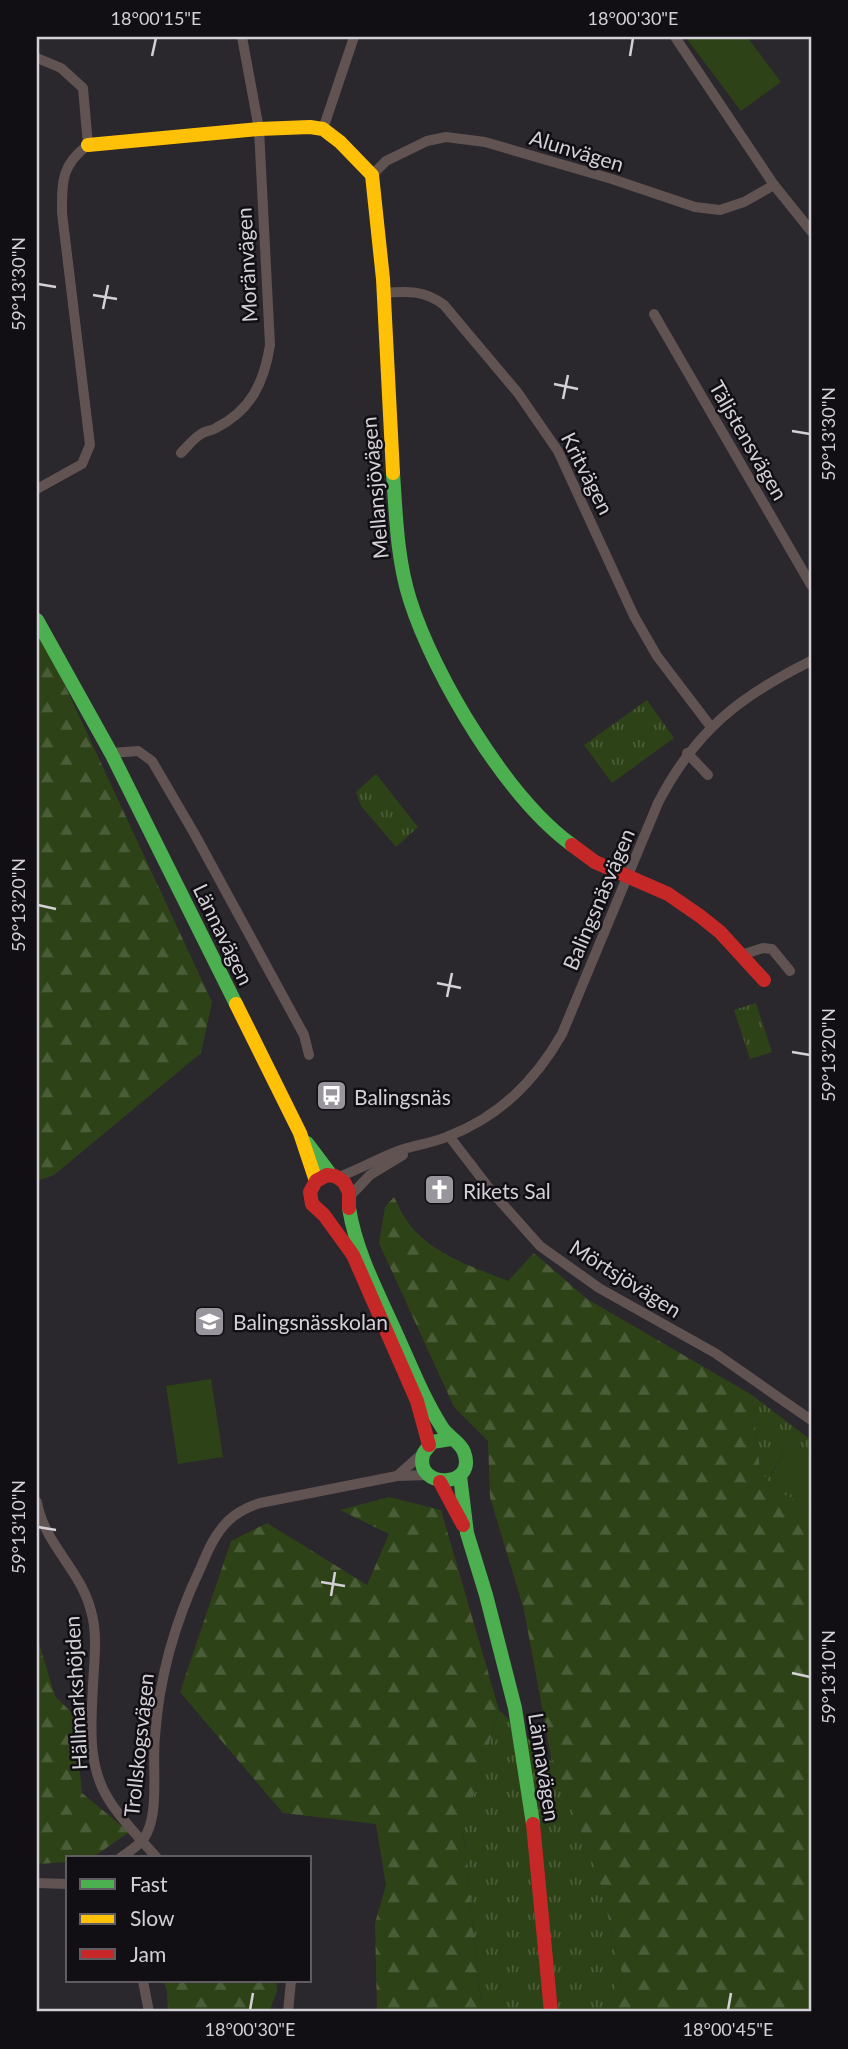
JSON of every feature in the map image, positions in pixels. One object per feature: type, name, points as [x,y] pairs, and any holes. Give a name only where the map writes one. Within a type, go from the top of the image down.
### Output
[{"type":"main road","points":[[88,145],[259,129],[323,129],[354,153],[372,175]]},
{"type":"main road","name":"Mellansjövägen","points":[[372,175],[383,293],[397,530],[410,600],[438,671],[496,763],[540,819],[580,853],[595,862],[652,886],[688,907],[720,932],[764,980]]},
{"type":"main road","name":"Lännavägen","points":[[37,620],[111,752],[300,1133],[316,1181],[310,1192],[310,1199],[315,1209],[324,1214],[353,1255],[417,1401],[427,1448],[423,1461],[467,1533]]},
{"type":"main road","name":"Lännavägen","points":[[300,1133],[335,1176],[348,1185],[351,1220],[360,1250],[425,1398],[451,1439],[459,1444],[465,1454],[466,1464],[460,1476],[467,1533],[515,1709],[531,1802],[551,2012]]},
{"type":"main road","points":[[316,1181],[335,1176]]},
{"type":"main road","points":[[324,1214],[340,1213],[350,1199]]},
{"type":"main road","points":[[427,1448],[437,1440],[451,1439]]},
{"type":"main road","points":[[434,1478],[451,1481],[460,1476]]},
{"type":"street","name":"Moränvägen","points":[[181,453],[201,434],[215,429],[247,406],[259,389],[270,345],[259,129],[242,37]]},
{"type":"street","points":[[323,129],[354,37]]},
{"type":"street","points":[[675,37],[774,185],[811,231]]},
{"type":"street","points":[[37,58],[61,68],[83,88],[88,145],[67,164],[62,200],[90,445],[82,464],[37,489]]},
{"type":"street","name":"Alunvägen","points":[[372,175],[386,162],[427,141],[446,137],[485,142],[612,179],[695,207],[720,210],[744,202],[774,185]]},
{"type":"street","name":"Kritvägen","points":[[383,293],[411,292],[433,296],[444,305],[519,393],[558,451],[634,616],[657,656],[711,727]]},
{"type":"street","name":"Täljstensvägen","points":[[654,314],[811,585]]},
{"type":"street","name":"Balingsnäsvägen","points":[[335,1176],[398,1151],[449,1136],[511,1101],[547,1060],[565,1027],[658,803],[674,772],[711,727],[735,706],[778,677],[811,661]]},
{"type":"street","name":"Lännavägen","points":[[111,752],[138,751],[152,761],[304,1035],[309,1055]]},
{"type":"street","points":[[687,753],[708,775]]},
{"type":"street","points":[[741,955],[755,950],[772,949],[790,971]]},
{"type":"street","name":"Mörtsjövägen","points":[[449,1136],[492,1192],[540,1246],[599,1287],[715,1353],[809,1414]]},
{"type":"street","name":"Balingsnäsvägen","points":[[350,1199],[370,1175],[419,1145]]},
{"type":"street","name":"Trollskogsvägen","points":[[397,1476],[427,1448]]},
{"type":"street","name":"Trollskogsvägen","points":[[122,1856],[141,1841],[152,1819],[155,1736],[168,1652],[192,1586],[214,1538],[234,1515],[260,1503],[397,1476],[434,1478]]},
{"type":"street","name":"Hällmarkshöjden","points":[[37,1502],[42,1524],[53,1546],[82,1586],[92,1612],[95,1657],[91,1724],[93,1757],[98,1779],[108,1799],[155,1856]]},
{"type":"street","points":[[37,1883],[66,1884]]},
{"type":"street","points":[[143,1982],[149,2012]]},
{"type":"street","points":[[288,2012],[291,1982]]},
{"type":"green space","points":[[747,37],[781,82],[741,111],[687,39]]},
{"type":"green space","points":[[37,634],[55,664],[212,1002],[201,1053],[54,1175],[37,1181]]},
{"type":"green space","points":[[647,700],[674,738],[612,783],[584,745]]},
{"type":"green space","points":[[376,774],[418,827],[396,847],[361,806],[356,792]]},
{"type":"green space","points":[[756,1003],[772,1052],[750,1059],[734,1010]]},
{"type":"green space","points":[[394,1197],[416,1232],[453,1258],[508,1281],[534,1253],[587,1299],[752,1395],[760,1471],[776,1490],[811,1509],[811,2012],[603,2012],[622,1974],[597,1871],[552,1762],[524,1610],[490,1497],[488,1441],[454,1407],[379,1243],[385,1207]]},
{"type":"green space","points":[[211,1379],[223,1457],[178,1464],[166,1386]]},
{"type":"green space","points":[[752,1395],[811,1440],[811,1453],[790,1441],[771,1474],[811,1497],[811,1509],[776,1490],[760,1471]]},
{"type":"green space","points":[[790,1441],[811,1453],[811,1497],[771,1475]]},
{"type":"green space","points":[[389,1497],[441,1510],[499,1710],[463,1831],[482,2012],[377,2012],[375,1923],[386,1885],[376,1824],[283,1813],[180,1692],[231,1541],[267,1523],[367,1585],[389,1534],[340,1510]]},
{"type":"green space","points":[[37,1637],[55,1696],[74,1715],[82,1793],[129,1832],[95,1856],[66,1856],[66,1862],[37,1864]]},
{"type":"green space","points":[[499,1710],[552,1762],[597,1871],[622,1974],[603,2012],[482,2012],[463,1831]]},
{"type":"green space","points":[[163,1982],[276,1982],[277,1991],[269,2012],[168,2012],[167,1990]]},
{"type":"traffic: fast","points":[[393,473],[402,569],[410,600],[436,664],[499,767],[547,824],[572,845]]},
{"type":"traffic: fast","points":[[37,620],[111,753],[236,1004]]},
{"type":"traffic: fast","points":[[307,1143],[331,1175]]},
{"type":"traffic: fast","points":[[349,1208],[368,1272],[429,1406],[443,1429],[464,1452],[466,1464],[462,1473],[455,1478],[436,1479],[428,1474],[423,1466],[424,1453],[432,1442],[451,1439]]},
{"type":"traffic: fast","points":[[460,1476],[467,1533],[515,1708],[533,1824]]},
{"type":"traffic: slow","points":[[88,145],[259,129],[310,127],[323,129],[340,142],[372,175],[383,279],[393,473]]},
{"type":"traffic: slow","points":[[236,1004],[300,1133],[316,1181]]},
{"type":"traffic: jam","points":[[572,845],[595,862],[668,894],[700,916],[720,932],[764,980]]},
{"type":"traffic: jam","points":[[349,1208],[349,1192],[344,1182],[335,1176],[327,1175],[316,1181],[310,1192],[312,1204],[324,1215],[353,1255],[417,1401],[429,1445]]},
{"type":"traffic: jam","points":[[440,1482],[463,1525]]},
{"type":"traffic: jam","points":[[533,1824],[551,2012]]},
{"type":"place","name":"Balingsnäs","points":[[331,1096]]},
{"type":"place","name":"Rikets Sal","points":[[440,1190]]},
{"type":"place","name":"Balingsnässkolan","points":[[210,1321]]}]
